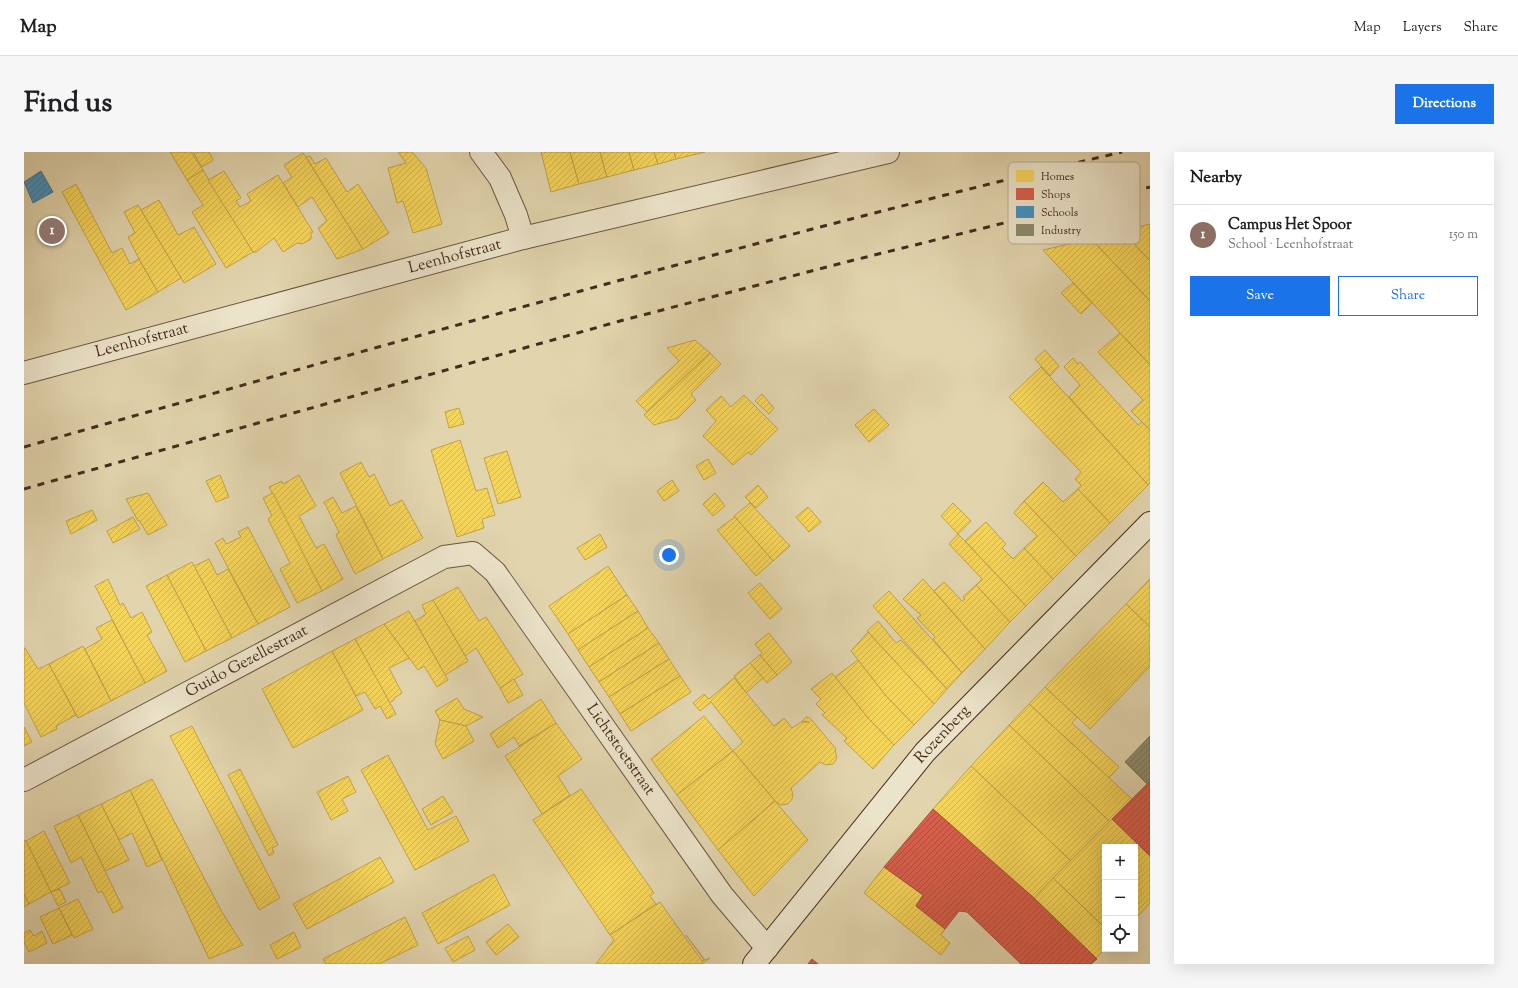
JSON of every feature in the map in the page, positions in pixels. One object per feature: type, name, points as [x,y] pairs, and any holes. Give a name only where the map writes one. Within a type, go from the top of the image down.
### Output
[{"type":"street","points":[[481,152],[500,178],[516,215],[523,238]]},
{"type":"street","name":"Leenhofstraat","points":[[24,373],[523,238],[888,152]]},
{"type":"street","name":"Rozenberg","points":[[760,956],[925,752],[1150,523]]},
{"type":"street","name":"Lichtstoetstraat","points":[[473,553],[495,572],[722,895],[760,956]]},
{"type":"street","name":"Guido Gezellestraat","points":[[24,780],[444,557],[473,553]]},
{"type":"building: Homes","points":[[170,152],[191,152],[203,170],[187,180]]},
{"type":"building: Homes","points":[[193,152],[209,152],[213,160],[202,167]]},
{"type":"building: Homes","points":[[398,152],[412,152],[426,168],[442,224],[413,233],[403,201],[397,203],[388,168],[406,163]]},
{"type":"building: Homes","points":[[541,152],[570,152],[579,184],[551,192]]},
{"type":"building: Homes","points":[[570,152],[600,152],[607,177],[579,184]]},
{"type":"building: Homes","points":[[600,152],[629,152],[634,170],[607,177]]},
{"type":"building: Homes","points":[[629,152],[654,152],[658,164],[634,170]]},
{"type":"building: Homes","points":[[654,152],[674,152],[676,159],[658,164]]},
{"type":"building: Homes","points":[[674,152],[705,152],[676,159]]},
{"type":"building: Homes","points":[[303,153],[363,249],[337,259],[318,228],[327,221],[312,197],[298,207],[283,183],[292,177],[284,165]]},
{"type":"building: Homes","points":[[310,156],[315,164],[326,158],[347,192],[358,184],[389,233],[363,249],[306,157]]},
{"type":"building: Homes","points":[[203,170],[253,252],[226,268],[192,212],[203,205],[187,180]]},
{"type":"building: Homes","points":[[224,171],[241,198],[236,201],[240,207],[251,201],[247,194],[278,175],[313,232],[311,233],[311,239],[302,244],[297,243],[283,252],[274,238],[256,252],[253,252],[208,180]]},
{"type":"building: Homes","points":[[76,184],[112,253],[122,248],[130,264],[139,259],[158,292],[126,310],[62,192]]},
{"type":"building: Homes","points":[[159,200],[178,235],[194,227],[216,264],[184,283],[141,210]]},
{"type":"building: Homes","points":[[138,205],[181,278],[158,292],[128,237],[135,233],[124,212]]},
{"type":"building: Homes","points":[[1150,224],[1150,261],[1134,244],[1140,244],[1140,226]]},
{"type":"building: Homes","points":[[1069,244],[1096,244],[1150,301],[1150,365],[1043,250]]},
{"type":"building: Homes","points":[[1096,244],[1134,244],[1150,261],[1150,301]]},
{"type":"building: Homes","points":[[1073,283],[1092,303],[1081,314],[1061,293]]},
{"type":"building: Homes","points":[[1120,333],[1150,365],[1150,430],[1131,411],[1143,400],[1098,352]]},
{"type":"building: Homes","points":[[695,340],[710,353],[647,412],[636,401],[679,361],[667,348]]},
{"type":"building: Homes","points":[[1045,350],[1059,366],[1050,376],[1035,359]]},
{"type":"building: Homes","points":[[710,353],[721,364],[691,394],[696,400],[678,418],[654,425],[644,415]]},
{"type":"building: Homes","points":[[1073,358],[1078,364],[1080,362],[1138,425],[1142,422],[1150,430],[1150,483],[1148,485],[1069,397],[1080,385],[1064,367]]},
{"type":"building: Homes","points":[[1041,367],[1148,485],[1110,523],[1078,489],[1081,485],[1075,479],[1081,472],[1009,397]]},
{"type":"building: Homes","points":[[762,394],[774,408],[769,414],[755,401]]},
{"type":"building: Homes","points":[[744,395],[778,429],[751,455],[748,452],[733,465],[703,436],[716,421],[706,410],[721,396],[731,407]]},
{"type":"building: Homes","points":[[459,408],[464,424],[449,428],[445,412]]},
{"type":"building: Homes","points":[[874,409],[889,425],[869,442],[855,425]]},
{"type":"building: Homes","points":[[460,440],[476,491],[487,488],[495,515],[482,519],[484,528],[457,537],[431,450]]},
{"type":"building: Homes","points":[[507,451],[521,497],[498,504],[484,458]]},
{"type":"building: Homes","points":[[708,459],[716,473],[704,480],[696,466]]},
{"type":"building: Homes","points":[[361,462],[369,477],[374,474],[390,506],[402,500],[423,538],[383,559],[340,473]]},
{"type":"building: Homes","points":[[220,475],[229,497],[216,502],[206,481]]},
{"type":"building: Homes","points":[[299,475],[316,506],[299,516],[316,548],[324,544],[343,579],[322,591],[269,487],[282,481],[283,484]]},
{"type":"building: Homes","points":[[672,480],[679,491],[664,501],[657,491]]},
{"type":"building: Homes","points":[[1043,482],[1063,502],[1078,489],[1110,523],[1076,556],[1024,501]]},
{"type":"building: Homes","points":[[758,485],[768,497],[756,508],[745,497]]},
{"type":"building: Homes","points":[[148,493],[167,525],[148,535],[139,520],[138,521],[126,499]]},
{"type":"building: Homes","points":[[273,493],[322,591],[297,603],[280,569],[290,563],[268,519],[272,516],[263,498]]},
{"type":"building: Homes","points":[[715,493],[725,506],[713,516],[703,504]]},
{"type":"building: Homes","points":[[333,497],[342,513],[356,506],[383,559],[355,574],[336,535],[339,532],[324,502]]},
{"type":"building: Homes","points":[[1024,501],[1076,556],[1053,579],[1024,548],[1037,536],[1014,513]]},
{"type":"building: Homes","points":[[750,503],[790,546],[773,561],[734,516]]},
{"type":"building: Homes","points":[[953,503],[971,521],[958,534],[941,516]]},
{"type":"building: Homes","points":[[808,507],[821,522],[809,532],[796,517]]},
{"type":"building: Homes","points":[[92,510],[97,520],[71,534],[66,521]]},
{"type":"building: Homes","points":[[133,517],[140,529],[113,543],[107,531]]},
{"type":"building: Homes","points":[[735,517],[773,561],[756,576],[717,530]]},
{"type":"building: Homes","points":[[986,522],[1006,544],[1002,548],[1013,559],[1024,548],[1053,579],[1026,606],[965,541]]},
{"type":"building: Homes","points":[[248,527],[290,607],[258,624],[215,543],[223,538],[226,544],[241,537],[238,532]]},
{"type":"building: Homes","points":[[600,534],[607,547],[585,560],[577,548]]},
{"type":"building: Homes","points":[[958,534],[1026,606],[1010,622],[976,585],[982,579],[949,544]]},
{"type":"building: Homes","points":[[209,559],[217,575],[228,569],[258,624],[232,638],[194,566]]},
{"type":"building: Homes","points":[[192,562],[232,638],[206,651],[167,575]]},
{"type":"building: Homes","points":[[608,566],[627,595],[568,634],[549,606]]},
{"type":"building: Homes","points":[[167,575],[206,651],[185,662],[146,586]]},
{"type":"building: Homes","points":[[108,579],[120,605],[123,603],[131,618],[142,612],[152,632],[147,635],[167,671],[145,683],[95,586]]},
{"type":"building: Homes","points":[[923,579],[985,649],[962,673],[933,639],[935,637],[917,618],[921,615],[903,599]]},
{"type":"building: Homes","points":[[1150,579],[1150,627],[1126,604]]},
{"type":"building: Homes","points":[[944,582],[962,601],[965,599],[963,597],[976,585],[1010,622],[985,649],[934,591]]},
{"type":"building: Homes","points":[[760,583],[782,609],[770,619],[748,593]]},
{"type":"building: Homes","points":[[458,587],[479,621],[486,617],[523,674],[500,688],[476,648],[465,656],[433,600]]},
{"type":"building: Homes","points":[[889,591],[962,673],[947,689],[873,606]]},
{"type":"building: Homes","points":[[627,595],[638,611],[578,650],[568,634]]},
{"type":"building: Homes","points":[[433,600],[468,661],[445,675],[415,621],[426,614],[422,605]]},
{"type":"building: Homes","points":[[1126,604],[1150,627],[1150,666],[1090,729],[1045,687]]},
{"type":"building: Homes","points":[[409,611],[448,680],[437,687],[424,666],[418,670],[384,624]]},
{"type":"building: Homes","points":[[638,611],[648,628],[589,667],[578,650]]},
{"type":"building: Homes","points":[[112,620],[145,683],[111,701],[85,649],[102,639],[96,628]]},
{"type":"building: Homes","points":[[878,621],[896,643],[901,640],[947,689],[934,704],[867,631]]},
{"type":"building: Homes","points":[[384,624],[409,658],[389,668],[402,693],[389,703],[355,639]]},
{"type":"building: Homes","points":[[648,628],[659,643],[599,682],[589,667]]},
{"type":"building: Homes","points":[[868,632],[934,704],[914,725],[886,696],[851,651]]},
{"type":"building: Homes","points":[[769,633],[792,662],[777,675],[760,655],[762,653],[755,644]]},
{"type":"building: Homes","points":[[355,639],[396,714],[387,719],[380,706],[375,709],[365,692],[356,696],[332,651]]},
{"type":"building: Homes","points":[[659,643],[669,659],[609,697],[599,682]]},
{"type":"building: Homes","points":[[83,646],[111,701],[78,718],[49,664]]},
{"type":"building: Homes","points":[[24,648],[38,669],[49,664],[76,715],[56,726],[57,729],[41,737],[24,703]]},
{"type":"building: Homes","points":[[332,651],[363,710],[293,748],[262,689]]},
{"type":"building: Homes","points":[[760,655],[777,675],[767,683],[750,663]]},
{"type":"building: Homes","points":[[669,659],[680,676],[620,714],[609,697]]},
{"type":"building: Homes","points":[[858,660],[886,696],[914,725],[894,745],[868,718],[835,677]]},
{"type":"building: Homes","points":[[750,663],[763,678],[746,693],[734,676]]},
{"type":"building: Homes","points":[[832,673],[868,718],[894,745],[873,769],[844,741],[847,738],[822,715],[825,713],[816,704],[821,699],[811,689]]},
{"type":"building: Homes","points":[[680,676],[691,692],[631,731],[620,714]]},
{"type":"building: Homes","points":[[734,678],[774,726],[784,718],[792,728],[801,722],[809,722],[802,721],[806,717],[810,718],[836,749],[837,758],[833,764],[826,765],[820,762],[791,788],[793,795],[788,804],[781,805],[775,801],[733,751],[743,742],[711,702],[700,711],[693,703],[704,694],[709,699]]},
{"type":"building: Homes","points":[[514,679],[523,695],[508,703],[500,688]]},
{"type":"building: Homes","points":[[1045,687],[1077,717],[1072,723],[1119,767],[1109,778],[1029,704]]},
{"type":"building: Homes","points":[[457,698],[464,709],[483,717],[466,726],[440,720],[435,711]]},
{"type":"building: Homes","points":[[541,699],[556,723],[519,746],[514,737],[498,748],[490,734]]},
{"type":"building: Homes","points":[[1029,704],[1132,799],[1110,822],[1009,725]]},
{"type":"building: Homes","points":[[704,716],[733,751],[677,795],[651,759]]},
{"type":"building: Homes","points":[[440,720],[466,726],[474,741],[443,759],[435,744]]},
{"type":"building: Homes","points":[[556,723],[582,759],[558,776],[570,795],[542,814],[505,756]]},
{"type":"building: Homes","points":[[1009,725],[1110,822],[1071,861],[971,766]]},
{"type":"building: Homes","points":[[192,726],[280,898],[259,910],[170,736]]},
{"type":"building: Homes","points":[[24,727],[32,742],[24,746]]},
{"type":"building: Homes","points":[[733,751],[775,801],[718,850],[677,795]]},
{"type":"building: Homes","points":[[388,755],[428,830],[456,816],[469,841],[415,870],[361,770]]},
{"type":"building: Homes","points":[[971,766],[1071,861],[1034,898],[933,809]]},
{"type":"building: Homes","points":[[240,769],[278,845],[272,848],[274,853],[269,856],[228,775]]},
{"type":"building: Homes","points":[[348,776],[356,792],[342,799],[348,811],[331,820],[317,792]]},
{"type":"building: Homes","points":[[152,779],[222,912],[243,945],[209,959],[130,790]]},
{"type":"building: Homes","points":[[581,789],[654,893],[650,896],[656,904],[610,935],[533,820]]},
{"type":"building: Homes","points":[[130,790],[162,860],[147,867],[132,833],[119,840],[101,804]]},
{"type":"building: Homes","points":[[443,796],[453,812],[431,825],[422,809]]},
{"type":"building: Homes","points":[[775,801],[808,840],[754,896],[718,850]]},
{"type":"building: Homes","points":[[101,804],[129,860],[105,871],[78,815]]},
{"type":"building: Homes","points":[[78,815],[123,908],[113,913],[102,891],[98,893],[81,857],[71,863],[54,826]]},
{"type":"building: Homes","points":[[1112,819],[1138,844],[1102,844],[1102,925],[1053,878]]},
{"type":"building: Homes","points":[[44,831],[70,883],[51,892],[26,841]]},
{"type":"building: Homes","points":[[24,841],[26,841],[51,892],[29,904],[24,894]]},
{"type":"building: Homes","points":[[1138,844],[1150,856],[1150,903],[1138,916]]},
{"type":"building: Homes","points":[[380,857],[394,882],[307,929],[293,904]]},
{"type":"building: Homes","points":[[884,867],[923,895],[916,906],[945,929],[941,935],[950,943],[941,955],[864,893]]},
{"type":"building: Homes","points":[[494,874],[510,905],[438,944],[422,913]]},
{"type":"building: Homes","points":[[1053,878],[1102,925],[1102,952],[1096,958],[1034,898]]},
{"type":"building: Homes","points":[[60,889],[66,902],[58,906],[51,892]]},
{"type":"building: Homes","points":[[24,894],[29,904],[24,907]]},
{"type":"building: Homes","points":[[78,899],[93,929],[74,938],[59,908]]},
{"type":"building: Homes","points":[[660,902],[702,961],[704,960],[686,935],[705,960],[710,958],[701,964],[596,964],[614,940],[610,935]]},
{"type":"building: Homes","points":[[59,908],[72,935],[53,944],[40,917]]},
{"type":"building: Homes","points":[[405,917],[418,945],[379,964],[326,964],[323,959]]},
{"type":"building: Homes","points":[[508,924],[519,937],[496,955],[486,942]]},
{"type":"building: Homes","points":[[30,930],[34,936],[42,931],[47,943],[29,952],[24,942],[24,933]]},
{"type":"building: Homes","points":[[294,932],[301,947],[277,959],[270,945]]},
{"type":"building: Homes","points":[[468,936],[475,950],[453,962],[445,948]]},
{"type":"building: Shops","points":[[1150,781],[1150,856],[1112,819]]},
{"type":"building: Shops","points":[[933,809],[1034,898],[1097,959],[1091,964],[1021,964],[967,912],[959,911],[945,929],[916,906],[923,895],[884,867]]},
{"type":"building: Shops","points":[[812,959],[818,964],[808,964]]},
{"type":"building: Schools","points":[[41,171],[53,192],[33,203],[24,182]]},
{"type":"building: Industry","points":[[1150,736],[1150,781],[1147,784],[1125,762]]},
{"type":"railway","points":[[1080,162],[1122,152]]},
{"type":"railway","points":[[24,447],[435,331],[709,256],[1008,179]]},
{"type":"railway","points":[[1140,189],[1150,187]]},
{"type":"railway","points":[[24,489],[620,321],[846,262],[1008,222]]},
{"type":"place","name":"Campus Het Spoor","points":[[52,231]]}]
